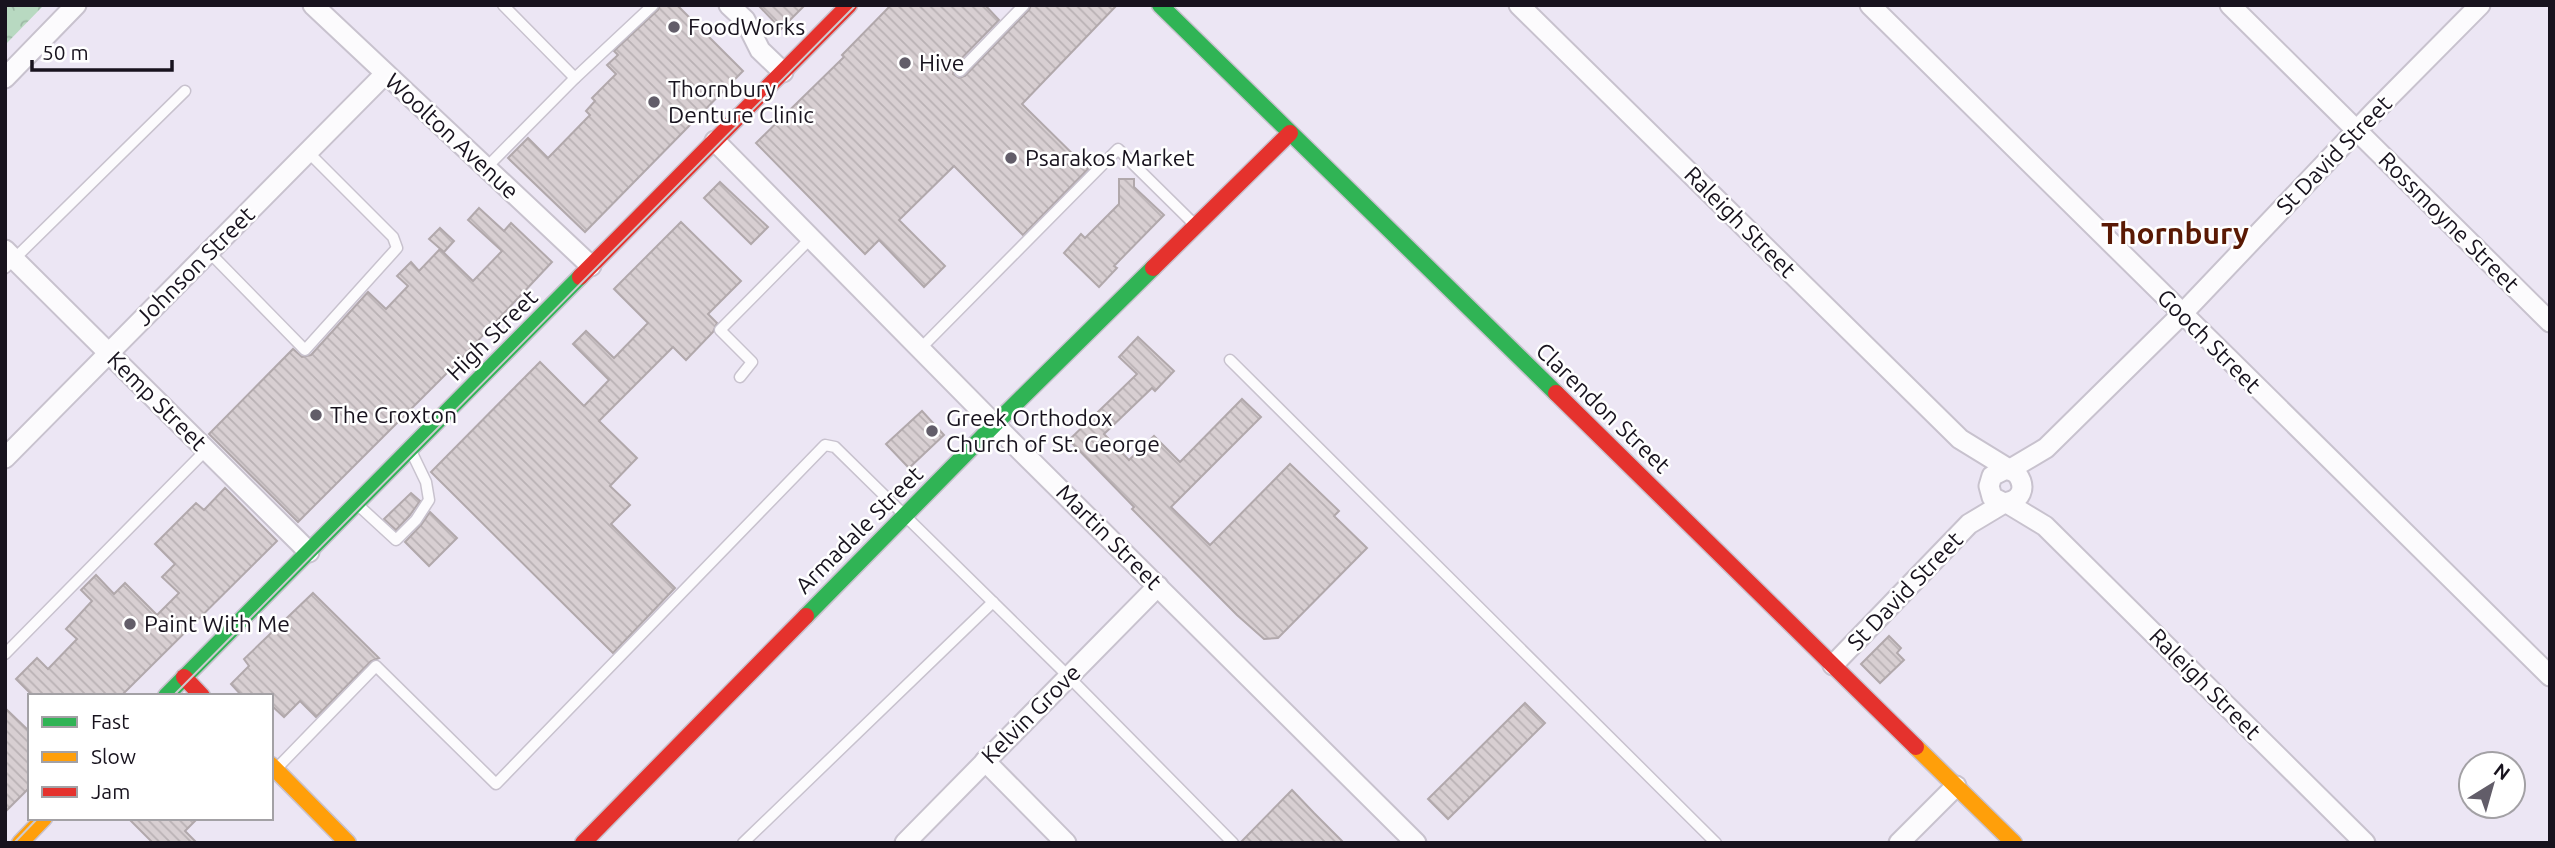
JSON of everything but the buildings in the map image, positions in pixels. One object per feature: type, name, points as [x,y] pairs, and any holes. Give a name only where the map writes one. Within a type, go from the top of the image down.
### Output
[{"type":"street","points":[[5,78],[76,5]]},
{"type":"street","name":"Woolton Avenue","points":[[313,5],[591,267]]},
{"type":"street","points":[[729,5],[745,20],[760,50],[783,72]]},
{"type":"street","name":"High Street","points":[[168,694],[849,5]]},
{"type":"street","name":"Clarendon Street","points":[[1160,5],[2014,843]]},
{"type":"street","name":"Raleigh Street","points":[[1519,5],[1960,439],[2008,469]]},
{"type":"street","name":"Gooch Street","points":[[1870,5],[2550,676]]},
{"type":"street","name":"Rossmoyne Street","points":[[2230,5],[2550,321]]},
{"type":"street","name":"St David Street","points":[[2008,469],[2039,454],[2182,314],[2480,5]]},
{"type":"street","name":"Johnson Street","points":[[5,458],[385,74]]},
{"type":"street","name":"Armadale Street","points":[[583,843],[995,425],[1290,132]]},
{"type":"street","name":"Martin Street","points":[[715,141],[995,425],[1416,843]]},
{"type":"street","name":"Kemp Street","points":[[8,259],[109,353],[309,552]]},
{"type":"street","name":"Raleigh Street","points":[[1960,439],[1989,487]]},
{"type":"street","name":"St David Street","points":[[2023,487],[2039,454]]},
{"type":"street","points":[[2008,469],[2020,477],[2023,487],[2019,497],[2006,503],[1992,497],[1989,487],[1992,476],[2008,469]]},
{"type":"street","name":"St David Street","points":[[1977,517],[1989,487]]},
{"type":"street","name":"Raleigh Street","points":[[2023,487],[2045,526]]},
{"type":"street","name":"Raleigh Street","points":[[2006,503],[2045,526],[2365,843]]},
{"type":"street","name":"St David Street","points":[[1833,665],[1977,517],[2006,503]]},
{"type":"street","name":"Kelvin Grove","points":[[905,843],[1158,586]]},
{"type":"street","points":[[184,677],[200,694]]},
{"type":"street","points":[[985,761],[1066,843]]},
{"type":"street","points":[[273,768],[348,843]]},
{"type":"street","points":[[1899,843],[1956,786]]},
{"type":"street","points":[[20,843],[42,820]]},
{"type":"lane","points":[[503,5],[575,78]]},
{"type":"lane","points":[[486,169],[575,78],[653,5]]},
{"type":"lane","points":[[960,71],[1024,5]]},
{"type":"lane","points":[[8,259],[185,91]]},
{"type":"lane","points":[[920,349],[1118,149],[1196,226]]},
{"type":"lane","points":[[209,252],[305,350],[397,248],[393,237],[308,152]]},
{"type":"lane","points":[[740,377],[752,362],[720,330],[811,237]]},
{"type":"lane","points":[[1230,360],[1716,843]]},
{"type":"lane","points":[[273,768],[376,666],[496,784],[825,445],[835,447],[906,515],[1233,843]]},
{"type":"lane","points":[[5,654],[206,450]]},
{"type":"lane","points":[[357,504],[396,540],[416,520],[429,500],[426,482],[410,450]]},
{"type":"lane","points":[[743,843],[993,602]]},
{"type":"green space","points":[[5,5],[44,5],[5,45]]},
{"type":"tram line","points":[[175,694],[856,5]]},
{"type":"tram line","points":[[14,843],[36,820]]},
{"type":"traffic: fast","points":[[1160,5],[1556,393]]},
{"type":"traffic: fast","points":[[806,616],[1153,268]]},
{"type":"traffic: fast","points":[[168,694],[580,277]]},
{"type":"traffic: slow","points":[[1916,747],[2014,843]]},
{"type":"traffic: slow","points":[[273,767],[348,843]]},
{"type":"traffic: slow","points":[[20,843],[42,820]]},
{"type":"traffic: jam","points":[[580,277],[849,5]]},
{"type":"traffic: jam","points":[[1153,268],[1290,133]]},
{"type":"traffic: jam","points":[[1556,393],[1916,747]]},
{"type":"traffic: jam","points":[[583,843],[806,616]]},
{"type":"traffic: jam","points":[[184,677],[200,694]]},
{"type":"place","name":"FoodWorks","points":[[674,27]]},
{"type":"place","name":"Hive","points":[[905,63]]},
{"type":"place","name":"Thornbury Denture Clinic","points":[[654,102]]},
{"type":"place","name":"Psarakos Market","points":[[1011,158]]},
{"type":"place","name":"The Croxton","points":[[316,415]]},
{"type":"place","name":"Greek Orthodox Church of St. George","points":[[932,431]]},
{"type":"place","name":"Paint With Me","points":[[130,624]]},
{"type":"district","name":"Thornbury","points":[[2175,234]]}]
